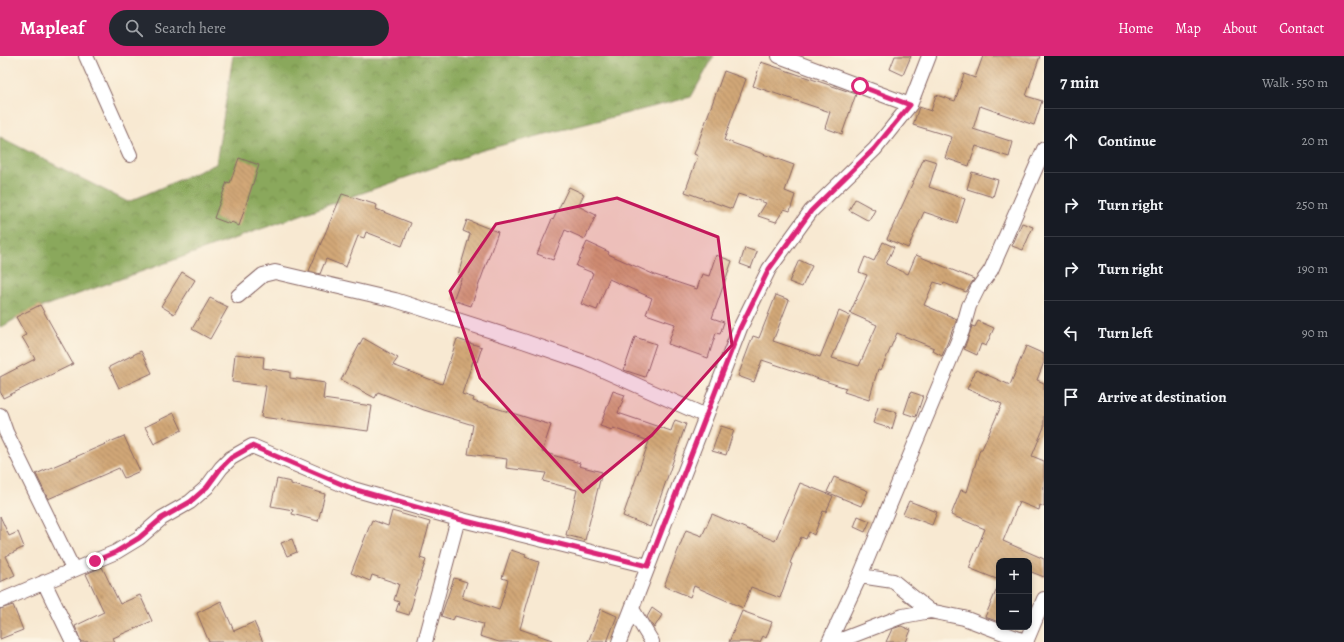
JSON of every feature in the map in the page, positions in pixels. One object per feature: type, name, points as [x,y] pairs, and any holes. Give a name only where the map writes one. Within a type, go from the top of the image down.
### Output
[{"type":"street","points":[[86,56],[130,155]]},
{"type":"street","points":[[779,56],[910,105]]},
{"type":"street","points":[[619,642],[740,328],[769,269],[811,211],[874,149],[910,105],[929,56]]},
{"type":"street","points":[[829,642],[860,576],[962,331],[969,306],[978,288],[991,270],[1044,150]]},
{"type":"street","points":[[238,296],[263,275],[275,272],[395,300],[587,363],[706,416]]},
{"type":"street","points":[[0,415],[6,432],[73,569]]},
{"type":"street","points":[[0,601],[116,552],[139,538],[162,518],[190,502],[207,487],[221,468],[231,458],[252,446],[353,489],[458,519],[648,566]]},
{"type":"street","points":[[425,642],[458,519]]},
{"type":"street","points":[[860,576],[892,581],[930,611]]},
{"type":"street","points":[[44,582],[73,642]]},
{"type":"street","points":[[836,642],[904,616],[930,611],[964,618],[1027,642],[1044,599]]},
{"type":"street","points":[[632,609],[652,642]]},
{"type":"highlighted area","points":[[617,198],[718,237],[732,345],[652,435],[583,492],[480,378],[450,291],[496,224]]},
{"type":"green space","points":[[233,56],[714,56],[691,97],[483,150],[25,313],[0,328],[0,137],[128,202],[216,164]]},
{"type":"building","points":[[895,56],[911,56],[903,75],[890,69]]},
{"type":"building","points":[[983,56],[1040,56],[1026,96],[1042,101],[1034,125],[980,106],[973,129],[1013,142],[1009,157],[976,146],[969,166],[945,158],[952,137],[913,125],[919,107],[931,111],[936,95],[955,101],[964,74],[975,78]]},
{"type":"building","points":[[761,62],[856,94],[842,134],[825,128],[830,112],[753,86]]},
{"type":"building","points":[[724,71],[746,79],[724,140],[794,165],[785,191],[795,195],[790,211],[784,209],[776,222],[758,216],[766,203],[738,194],[732,209],[685,192],[698,156],[694,154]]},
{"type":"building","points":[[239,158],[259,165],[239,226],[232,222],[230,224],[214,218],[227,182],[230,183]]},
{"type":"building","points":[[924,158],[937,162],[929,187],[965,199],[957,223],[924,212],[908,248],[887,239]]},
{"type":"building","points":[[972,172],[998,180],[993,197],[967,189]]},
{"type":"building","points":[[569,187],[584,194],[578,206],[596,215],[585,239],[565,230],[553,260],[537,254],[552,219],[553,220]]},
{"type":"building","points":[[342,194],[377,205],[376,209],[411,223],[402,246],[366,232],[364,238],[358,236],[346,267],[326,259],[320,274],[309,271]]},
{"type":"building","points":[[855,199],[875,210],[869,221],[849,210]]},
{"type":"building","points":[[467,220],[498,232],[471,306],[453,300],[462,276],[458,275],[470,234],[463,231]]},
{"type":"building","points":[[1022,223],[1033,227],[1023,250],[1012,246]]},
{"type":"building","points":[[587,242],[609,252],[608,254],[655,275],[697,289],[702,274],[709,276],[716,255],[732,261],[712,318],[724,322],[720,334],[716,333],[708,358],[668,344],[675,324],[646,314],[652,298],[609,279],[597,310],[581,304],[593,273],[576,266]]},
{"type":"building","points":[[883,242],[894,247],[886,264],[908,274],[916,255],[974,279],[966,292],[944,283],[943,285],[934,282],[924,305],[957,319],[942,356],[933,351],[934,348],[897,333],[881,370],[878,369],[869,400],[844,392],[846,388],[762,360],[754,382],[738,376],[753,336],[759,338],[776,295],[789,300],[773,341],[820,357],[839,311],[850,316],[832,358],[859,366],[877,325],[850,313],[867,275],[859,272],[865,257],[874,261]]},
{"type":"building","points":[[745,248],[757,252],[751,268],[740,264]]},
{"type":"building","points":[[799,260],[812,266],[802,287],[789,282]]},
{"type":"building","points":[[182,272],[195,280],[174,314],[161,306]]},
{"type":"building","points":[[210,298],[228,307],[210,339],[192,329]]},
{"type":"building","points":[[40,305],[73,364],[3,398],[0,391],[0,377],[35,359],[22,337],[26,335],[16,317]]},
{"type":"building","points":[[978,321],[994,328],[986,346],[981,344],[977,355],[964,349],[972,326],[975,327]]},
{"type":"building","points":[[635,337],[656,344],[645,377],[624,370]]},
{"type":"building","points":[[363,338],[398,358],[393,365],[442,384],[457,339],[482,347],[477,362],[473,361],[462,394],[474,398],[473,401],[551,425],[542,452],[580,463],[579,466],[602,472],[585,540],[566,535],[577,490],[543,481],[546,473],[506,468],[507,459],[468,454],[473,425],[424,410],[378,392],[375,398],[341,380]]},
{"type":"building","points":[[1026,346],[1044,354],[1044,362],[1037,380],[1044,383],[1044,427],[1032,456],[1044,461],[1044,507],[1040,505],[1039,510],[1019,502],[1003,541],[1044,559],[1044,577],[1032,572],[1032,558],[996,558],[996,579],[969,568],[985,529],[951,515],[961,490],[967,492],[980,449],[982,449],[1002,404],[967,389],[976,370],[1010,385]]},
{"type":"building","points":[[141,351],[152,373],[119,388],[109,367]]},
{"type":"building","points":[[235,354],[264,357],[263,368],[290,372],[290,378],[325,383],[323,399],[372,406],[368,431],[261,417],[266,386],[232,382]]},
{"type":"building","points":[[613,391],[625,395],[618,413],[671,431],[675,420],[686,424],[650,527],[623,516],[649,441],[613,428],[612,430],[600,426]]},
{"type":"building","points":[[911,392],[923,396],[916,417],[904,413]]},
{"type":"building","points":[[878,407],[897,412],[892,429],[873,423]]},
{"type":"building","points":[[174,413],[182,430],[154,444],[145,427]]},
{"type":"building","points":[[721,426],[734,430],[726,455],[712,451]]},
{"type":"building","points":[[124,436],[140,471],[124,478],[119,468],[48,499],[36,474]]},
{"type":"building","points":[[834,477],[868,491],[861,506],[827,492]]},
{"type":"building","points":[[277,479],[291,482],[291,484],[325,494],[318,521],[292,514],[293,510],[271,506]]},
{"type":"building","points":[[800,483],[833,496],[826,512],[823,511],[814,535],[809,532],[806,539],[801,537],[790,563],[792,564],[780,598],[751,587],[743,608],[694,586],[690,597],[664,586],[686,530],[702,536],[712,514],[775,541]]},
{"type":"building","points":[[909,501],[937,512],[932,525],[903,514]]},
{"type":"building","points":[[392,511],[430,522],[420,558],[426,560],[409,615],[396,611],[399,602],[394,600],[399,584],[372,575],[370,581],[351,573],[372,520],[388,526]]},
{"type":"building","points":[[0,516],[9,536],[18,532],[24,547],[6,556],[15,575],[0,582]]},
{"type":"building","points":[[858,516],[870,521],[865,532],[854,527]]},
{"type":"building","points":[[292,539],[297,552],[287,556],[281,543]]},
{"type":"building","points":[[511,550],[526,555],[525,557],[539,562],[520,629],[552,640],[552,642],[499,642],[480,636],[483,624],[455,616],[453,620],[441,616],[454,578],[467,582],[462,598],[499,610],[508,580],[502,578]]},
{"type":"building","points":[[102,567],[120,604],[140,595],[152,621],[113,638],[115,642],[81,642],[75,626],[104,612],[86,574]]},
{"type":"building","points":[[996,591],[996,621],[985,617]]},
{"type":"building","points":[[221,601],[234,631],[254,622],[263,642],[209,642],[197,613]]},
{"type":"building","points":[[13,605],[23,630],[0,639],[0,609]]},
{"type":"building","points":[[652,608],[662,615],[654,628],[647,617]]},
{"type":"building","points":[[601,609],[617,616],[607,642],[588,642]]},
{"type":"building","points":[[742,611],[772,622],[766,638],[763,636],[760,642],[729,642]]},
{"type":"building","points":[[901,626],[911,630],[906,642],[886,642],[892,629]]},
{"type":"route","points":[[95,561],[116,552],[139,538],[162,518],[190,502],[207,487],[221,468],[231,458],[252,446],[291,464],[353,489],[458,519],[648,566],[740,328],[769,269],[811,211],[874,149],[910,105],[860,86]]}]
